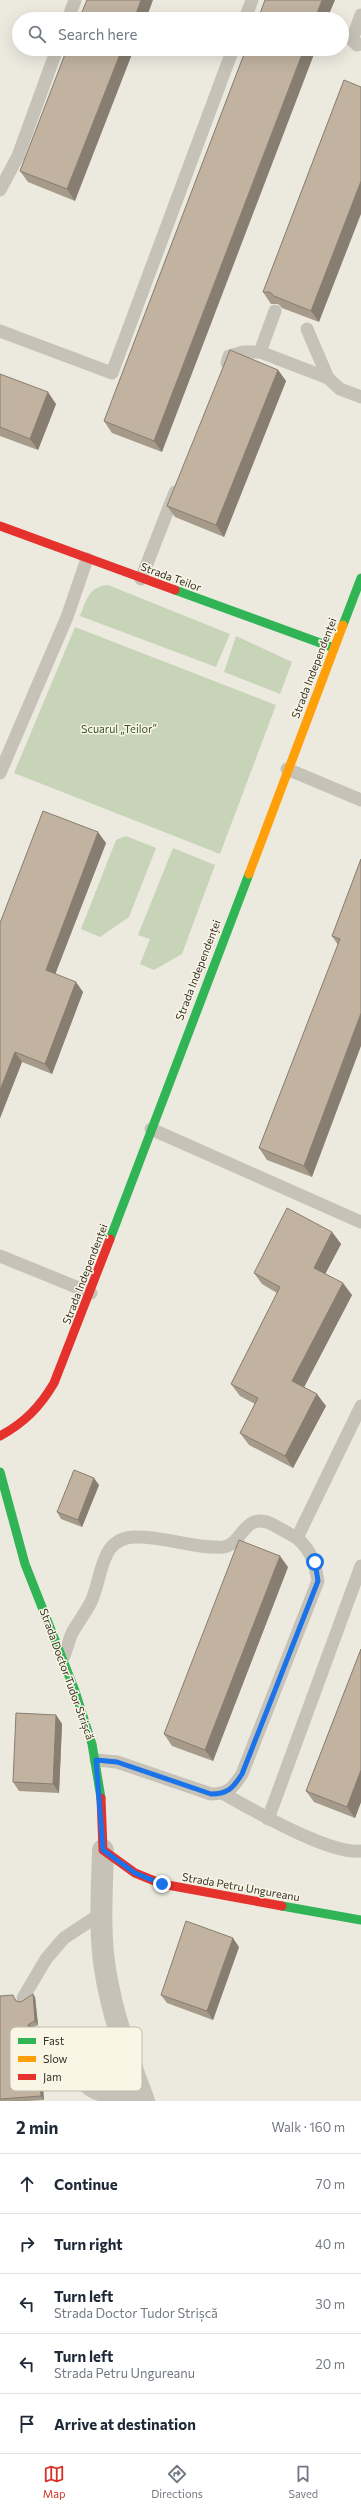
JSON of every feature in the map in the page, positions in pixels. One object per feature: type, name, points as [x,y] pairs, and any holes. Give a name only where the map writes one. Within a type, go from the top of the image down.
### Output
[{"type":"main road","name":"Strada Teilor","points":[[0,526],[141,579],[334,648]]},
{"type":"main road","name":"Strada Independenței","points":[[0,1436],[30,1418],[45,1400],[60,1372],[287,769],[361,578]]},
{"type":"main road","name":"Strada Doctor Tudor Strișcă","points":[[0,1472],[15,1532],[63,1658],[96,1760],[103,1850]]},
{"type":"main road","name":"Strada Petru Ungureanu","points":[[103,1850],[135,1873],[162,1884],[361,1920]]},
{"type":"street","name":"Strada Doctor Tudor Strișcă","points":[[103,1850],[102,1913],[105,1970],[120,2027]]},
{"type":"lane","points":[[71,12],[75,0]]},
{"type":"lane","points":[[248,12],[252,0]]},
{"type":"lane","points":[[361,15],[352,40],[357,45],[361,44]]},
{"type":"lane","points":[[0,190],[18,156],[54,56]]},
{"type":"lane","points":[[0,331],[112,373],[230,56]]},
{"type":"lane","points":[[260,352],[275,311]]},
{"type":"lane","points":[[307,329],[328,378]]},
{"type":"lane","points":[[223,371],[229,356],[243,352],[260,352],[328,378],[340,389],[361,397]]},
{"type":"lane","points":[[141,579],[179,483]]},
{"type":"lane","points":[[0,772],[67,617],[87,559]]},
{"type":"lane","points":[[287,769],[361,800]]},
{"type":"lane","points":[[151,1129],[361,1222]]},
{"type":"lane","points":[[0,1256],[91,1293]]},
{"type":"lane","points":[[297,1538],[361,1406]]},
{"type":"lane","points":[[63,1658],[70,1643],[72,1634],[92,1601],[100,1570],[108,1552],[115,1544],[138,1536],[207,1547],[224,1547],[233,1544],[244,1527],[252,1522],[266,1522],[297,1538],[307,1546],[315,1562],[318,1581],[242,1774],[233,1788],[224,1794]]},
{"type":"lane","points":[[268,1819],[361,1566]]},
{"type":"lane","points":[[96,1760],[117,1762],[211,1794],[224,1794],[268,1819],[333,1847],[361,1851]]},
{"type":"lane","points":[[23,1998],[46,1959],[64,1938],[102,1913]]},
{"type":"lane","points":[[93,2091],[100,2094],[144,2100]]},
{"type":"green space","points":[[108,585],[230,634],[216,667],[80,616],[86,600],[92,591],[96,588]]},
{"type":"green space","name":"Scuarul „Teilor”","points":[[75,627],[276,705],[220,854],[14,773]]},
{"type":"green space","points":[[236,636],[292,662],[280,694],[224,672]]},
{"type":"green space","points":[[126,836],[156,848],[129,917],[100,937],[81,929],[116,840]]},
{"type":"green space","points":[[173,848],[215,865],[182,954],[154,970],[140,964],[150,939],[138,935]]},
{"type":"building","points":[[87,0],[141,0],[137,12],[82,12]]},
{"type":"building","points":[[265,0],[322,0],[318,12],[261,12]]},
{"type":"building","points":[[64,56],[119,56],[67,189],[20,171]]},
{"type":"building","points":[[243,56],[301,56],[154,441],[104,421]]},
{"type":"building","points":[[344,80],[361,87],[361,181],[311,311],[274,296],[270,292],[263,292]]},
{"type":"building","points":[[230,350],[278,370],[216,525],[167,506]]},
{"type":"building","points":[[0,374],[48,392],[30,439],[0,427]]},
{"type":"building","points":[[43,811],[98,832],[46,970],[76,982],[45,1064],[15,1052],[0,1090],[0,923]]},
{"type":"building","points":[[361,859],[361,1013],[304,1166],[259,1148],[340,939],[332,936]]},
{"type":"building","points":[[287,1208],[332,1232],[314,1268],[343,1283],[292,1381],[317,1394],[285,1456],[240,1433],[258,1398],[231,1384],[280,1287],[254,1273]]},
{"type":"building","points":[[74,1470],[94,1478],[78,1520],[57,1512]]},
{"type":"building","points":[[239,1540],[280,1556],[205,1750],[164,1734]]},
{"type":"building","points":[[361,1649],[361,1770],[347,1807],[306,1791]]},
{"type":"building","points":[[16,1713],[56,1715],[53,1784],[13,1782]]},
{"type":"building","points":[[186,1921],[233,1938],[207,2011],[161,1995]]},
{"type":"building","points":[[33,1994],[35,2021],[29,2024],[28,2027],[10,2027],[10,2091],[41,2091],[41,2096],[0,2099],[0,1996],[13,1995],[16,2001],[21,2002]]},
{"type":"traffic: fast","points":[[343,625],[361,578]]},
{"type":"traffic: fast","points":[[175,590],[334,648]]},
{"type":"traffic: fast","points":[[110,1239],[249,874]]},
{"type":"traffic: fast","points":[[0,1472],[25,1564],[75,1691],[92,1744],[101,1798]]},
{"type":"traffic: fast","points":[[282,1906],[361,1920]]},
{"type":"traffic: slow","points":[[249,874],[343,625]]},
{"type":"traffic: jam","points":[[0,526],[175,590]]},
{"type":"traffic: jam","points":[[0,1436],[17,1426],[31,1414],[43,1400],[54,1383],[110,1239]]},
{"type":"traffic: jam","points":[[101,1798],[103,1850],[135,1873],[162,1884],[282,1906]]},
{"type":"route","points":[[162,1884],[148,1881],[115,1861],[103,1850],[101,1798],[96,1760],[117,1762],[211,1794],[224,1794],[233,1788],[242,1774],[318,1581],[315,1562]]}]
